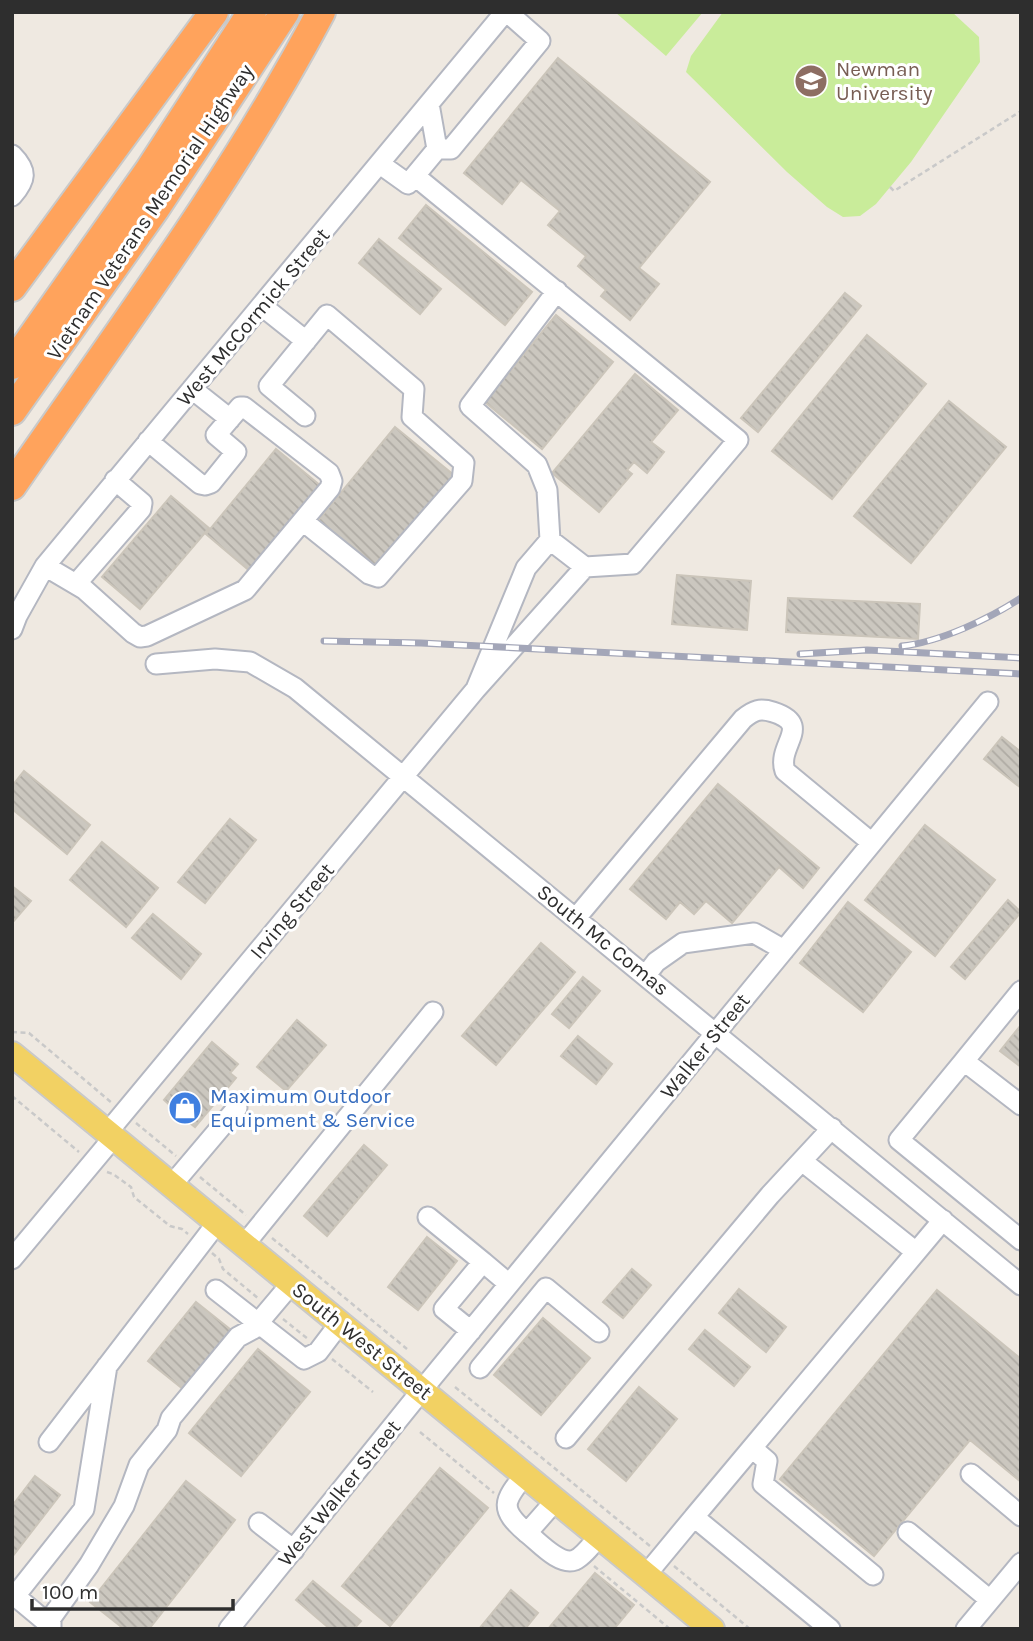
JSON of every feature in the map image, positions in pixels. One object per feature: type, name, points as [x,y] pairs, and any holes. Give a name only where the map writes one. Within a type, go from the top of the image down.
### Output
[{"type":"highway","points":[[12,287],[214,12]]},
{"type":"highway","name":"Vietnam Veterans Memorial Highway","points":[[12,365],[150,169],[252,12]]},
{"type":"highway","name":"Vietnam Veterans Memorial Highway","points":[[12,411],[155,209],[285,12]]},
{"type":"highway","points":[[12,486],[241,152],[286,78],[321,12]]},
{"type":"main road","name":"South West Street","points":[[12,1054],[217,1223],[251,1236],[291,1284],[599,1536],[654,1565],[712,1629]]},
{"type":"street","name":"West McCormick Street","points":[[12,629],[45,566],[506,12]]},
{"type":"street","points":[[437,149],[451,149],[540,41],[506,12]]},
{"type":"street","points":[[380,164],[408,184],[415,176],[437,149],[429,104]]},
{"type":"street","points":[[12,155],[21,164],[23,176],[22,183],[12,196]]},
{"type":"street","points":[[415,176],[738,440],[633,564],[585,567],[550,540]]},
{"type":"street","points":[[476,689],[526,568],[550,540],[547,490],[537,465],[470,406],[557,291]]},
{"type":"street","points":[[262,306],[306,341]]},
{"type":"street","points":[[303,521],[369,574],[378,577],[462,481],[465,469],[464,463],[412,417],[414,389],[327,316],[269,386],[305,416]]},
{"type":"street","points":[[192,389],[230,419]]},
{"type":"street","points":[[45,566],[76,584],[133,633],[140,637],[147,636],[245,590],[330,488],[332,481],[329,473],[244,407],[240,407],[216,435],[236,452],[211,483],[200,484],[148,441]]},
{"type":"street","points":[[76,584],[141,509],[142,503],[115,480]]},
{"type":"street","points":[[476,689],[585,567]]},
{"type":"street","name":"South Mc Comas","points":[[156,664],[215,659],[250,662],[295,688],[1021,1285]]},
{"type":"street","name":"Irving Street","points":[[12,1259],[110,1136],[124,1113],[476,689]]},
{"type":"street","name":"Walker Street","points":[[422,1390],[988,702]]},
{"type":"street","points":[[576,918],[743,719],[757,710],[788,717],[792,722],[792,730],[783,764],[785,771],[872,843]]},
{"type":"street","points":[[646,975],[656,962],[683,943],[754,933],[783,950]]},
{"type":"street","points":[[1021,991],[900,1140],[1021,1240]]},
{"type":"street","points":[[251,1236],[433,1012]]},
{"type":"street","points":[[964,1061],[1021,1105]]},
{"type":"street","points":[[171,1186],[237,1108]]},
{"type":"street","points":[[566,1438],[770,1195],[832,1128]]},
{"type":"street","points":[[802,1161],[916,1252]]},
{"type":"street","points":[[428,1217],[483,1262],[546,1288],[599,1332]]},
{"type":"street","points":[[654,1565],[943,1220]]},
{"type":"street","points":[[49,1442],[217,1223]]},
{"type":"street","points":[[471,1331],[444,1309],[483,1262]]},
{"type":"street","points":[[107,1366],[84,1509],[15,1596],[43,1625],[89,1565],[124,1506],[139,1465],[167,1430],[181,1426],[247,1345],[255,1326],[291,1284]]},
{"type":"street","points":[[480,1368],[546,1288]]},
{"type":"street","points":[[216,1290],[255,1326],[304,1359],[318,1352],[340,1324]]},
{"type":"street","points":[[485,1314],[508,1333]]},
{"type":"street","name":"West Walker Street","points":[[229,1629],[422,1390]]},
{"type":"street","points":[[752,1448],[767,1461],[763,1484],[873,1575]]},
{"type":"street","points":[[971,1474],[1021,1516]]},
{"type":"street","points":[[525,1475],[508,1494],[506,1506],[512,1521],[565,1560],[574,1560],[582,1555],[599,1536]]},
{"type":"street","points":[[527,1533],[556,1500]]},
{"type":"street","points":[[694,1517],[830,1629]]},
{"type":"street","points":[[259,1523],[294,1550]]},
{"type":"street","points":[[908,1532],[990,1600]]},
{"type":"street","points":[[966,1629],[1021,1563]]},
{"type":"path","points":[[890,187],[894,191],[1021,111]]},
{"type":"path","points":[[12,1032],[29,1032],[188,1166],[251,1236],[407,1349]]},
{"type":"path","points":[[455,1387],[654,1565],[750,1629]]},
{"type":"green space","points":[[615,12],[703,12],[666,56]]},
{"type":"green space","points":[[723,12],[952,12],[979,37],[980,62],[911,162],[876,204],[860,216],[843,217],[827,207],[787,172],[686,72],[691,56]]},
{"type":"building","points":[[558,58],[710,182],[639,268],[659,284],[630,320],[601,296],[606,290],[578,266],[586,256],[548,225],[560,211],[521,180],[502,204],[464,173]]},
{"type":"building","points":[[426,205],[532,292],[505,325],[399,238]]},
{"type":"building","points":[[379,239],[441,289],[420,314],[359,263]]},
{"type":"building","points":[[845,293],[861,306],[758,432],[741,418]]},
{"type":"building","points":[[556,315],[613,362],[542,449],[485,402]]},
{"type":"building","points":[[867,335],[926,384],[832,499],[772,451]]},
{"type":"building","points":[[635,374],[678,410],[651,442],[664,452],[647,473],[634,462],[627,470],[632,474],[599,512],[552,473]]},
{"type":"building","points":[[949,401],[1006,447],[911,563],[854,516]]},
{"type":"building","points":[[395,427],[455,476],[376,572],[316,523]]},
{"type":"building","points":[[276,449],[322,487],[251,572],[206,534]]},
{"type":"building","points":[[171,496],[209,528],[140,609],[102,577]]},
{"type":"building","points":[[677,575],[751,581],[747,630],[672,624]]},
{"type":"building","points":[[788,598],[920,604],[918,639],[786,632]]},
{"type":"building","points":[[1002,737],[1021,752],[1021,788],[984,759]]},
{"type":"building","points":[[24,771],[90,825],[67,854],[12,809],[12,786]]},
{"type":"building","points":[[718,784],[819,868],[803,888],[779,867],[732,923],[706,901],[694,914],[680,902],[666,919],[630,889]]},
{"type":"building","points":[[230,819],[256,840],[205,903],[178,882]]},
{"type":"building","points":[[925,825],[995,880],[935,956],[865,900]]},
{"type":"building","points":[[102,842],[158,888],[126,927],[70,880]]},
{"type":"building","points":[[12,886],[31,901],[12,923]]},
{"type":"building","points":[[1008,900],[1021,912],[965,979],[951,967]]},
{"type":"building","points":[[848,902],[911,952],[863,1012],[800,963]]},
{"type":"building","points":[[153,914],[201,954],[181,979],[132,938]]},
{"type":"building","points":[[541,943],[575,972],[496,1065],[462,1036]]},
{"type":"building","points":[[583,977],[600,991],[569,1028],[552,1014]]},
{"type":"building","points":[[297,1020],[326,1045],[286,1091],[257,1067]]},
{"type":"building","points":[[1021,1025],[1021,1067],[1000,1051]]},
{"type":"building","points":[[578,1036],[612,1064],[596,1084],[561,1056]]},
{"type":"building","points":[[212,1042],[238,1064],[230,1073],[236,1078],[195,1127],[164,1100]]},
{"type":"building","points":[[364,1145],[387,1165],[327,1236],[304,1216]]},
{"type":"building","points":[[427,1237],[457,1261],[418,1310],[388,1287]]},
{"type":"building","points":[[632,1269],[651,1285],[623,1318],[603,1302]]},
{"type":"building","points":[[739,1289],[786,1327],[766,1352],[719,1313]]},
{"type":"building","points":[[937,1290],[1021,1359],[1021,1482],[970,1440],[874,1556],[780,1479]]},
{"type":"building","points":[[196,1302],[231,1330],[183,1389],[148,1361]]},
{"type":"building","points":[[543,1318],[590,1358],[541,1415],[494,1375]]},
{"type":"building","points":[[705,1330],[750,1367],[734,1386],[689,1349]]},
{"type":"building","points":[[258,1349],[310,1392],[241,1476],[189,1433]]},
{"type":"building","points":[[639,1387],[677,1419],[626,1481],[588,1449]]},
{"type":"building","points":[[440,1468],[488,1508],[390,1626],[342,1586]]},
{"type":"building","points":[[35,1476],[60,1495],[12,1557],[12,1506]]},
{"type":"building","points":[[186,1481],[235,1520],[149,1629],[124,1629],[90,1602]]},
{"type":"building","points":[[595,1573],[634,1605],[614,1629],[548,1629]]},
{"type":"building","points":[[313,1581],[361,1621],[354,1629],[330,1629],[296,1600]]},
{"type":"building","points":[[511,1590],[538,1613],[525,1629],[479,1629]]},
{"type":"railway","points":[[902,646],[932,640],[964,628],[1021,598]]},
{"type":"railway","points":[[324,641],[421,643],[1021,674]]},
{"type":"railway","points":[[800,654],[867,650],[1021,658]]},
{"type":"place","name":"Newman University","points":[[811,81]]},
{"type":"place","name":"Maximum Outdoor Equipment & Service","points":[[185,1108]]}]
